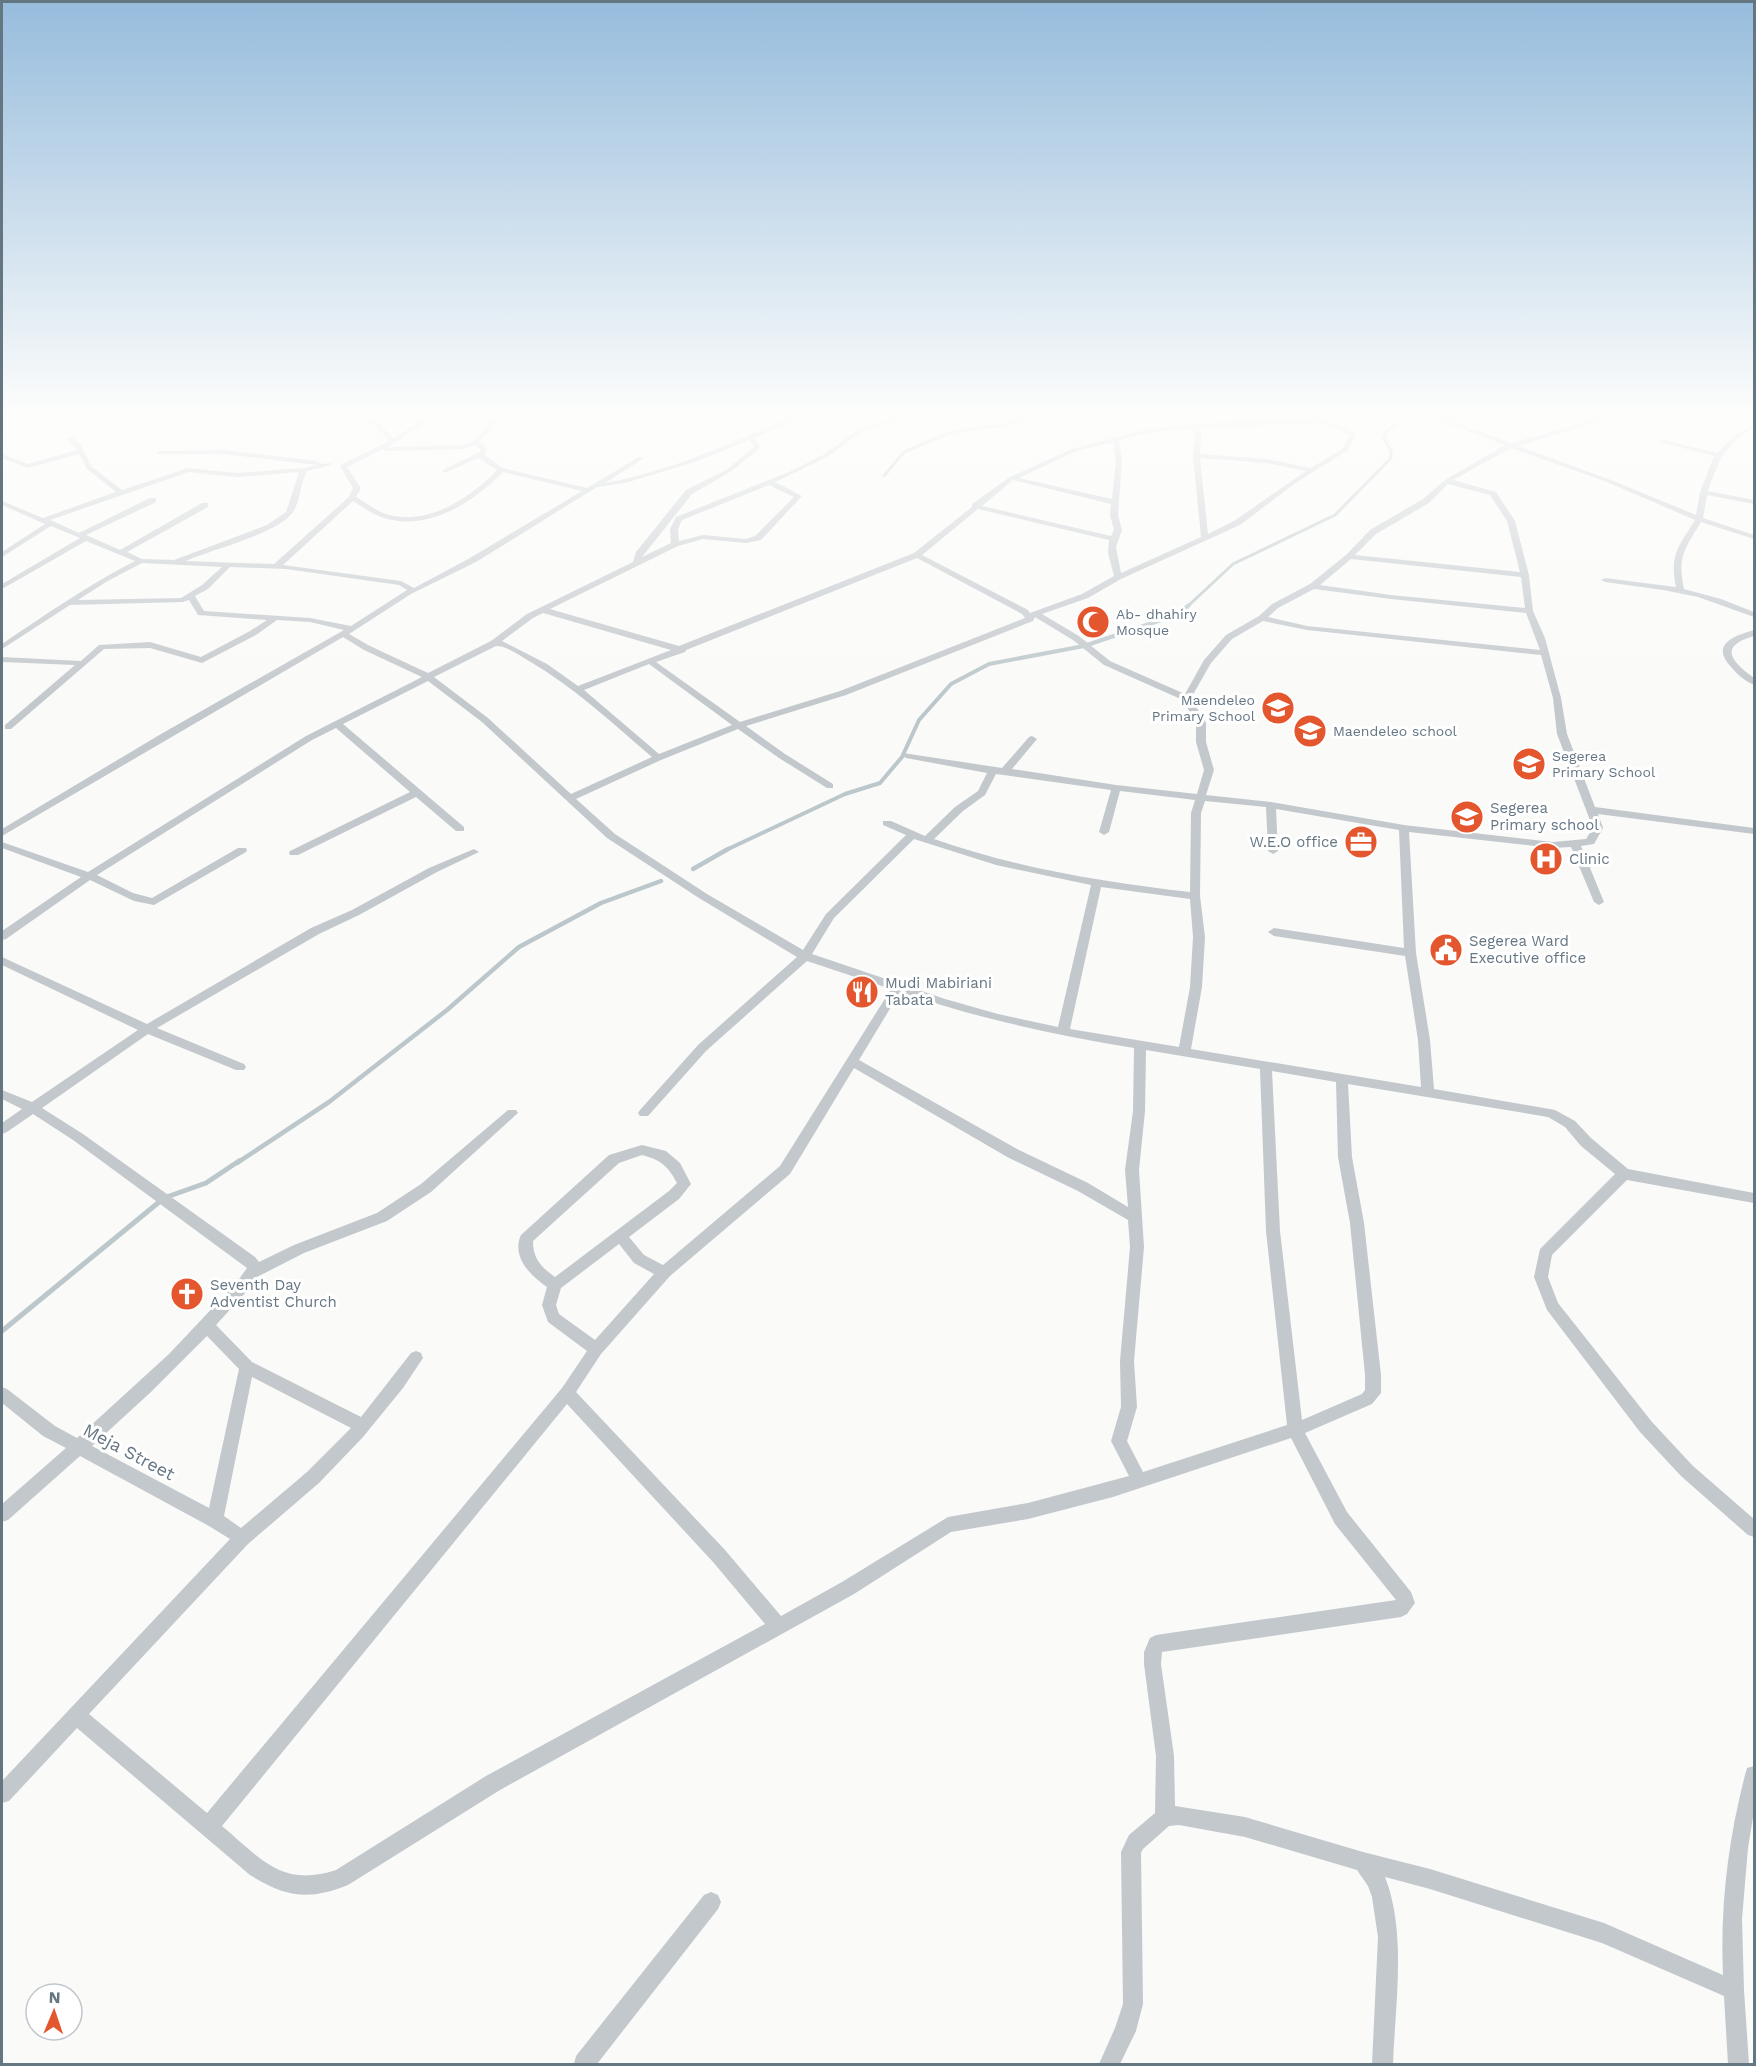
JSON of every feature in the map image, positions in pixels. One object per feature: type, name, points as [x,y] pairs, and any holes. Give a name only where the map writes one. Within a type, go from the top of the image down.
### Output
[{"type":"street","points":[[17,509],[81,538],[141,561],[277,566],[397,582],[410,587],[411,592]]},
{"type":"street","points":[[2,555],[47,522],[78,509]]},
{"type":"street","points":[[2,587],[81,538],[135,509]]},
{"type":"street","points":[[120,553],[197,509]]},
{"type":"street","points":[[174,563],[194,553],[278,523],[292,509]]},
{"type":"street","points":[[277,566],[339,509]]},
{"type":"street","points":[[374,509],[389,517],[418,517],[447,509]]},
{"type":"street","points":[[2,833],[411,592],[473,560],[557,509]]},
{"type":"street","points":[[637,562],[638,555],[675,509]]},
{"type":"street","points":[[675,544],[674,529],[679,519],[702,509]]},
{"type":"street","points":[[2,936],[89,876],[335,723],[494,643],[543,610],[637,562],[675,544],[703,537],[746,541],[758,538],[785,509]]},
{"type":"street","points":[[579,689],[917,555],[971,509]]},
{"type":"street","points":[[990,509],[1112,538]]},
{"type":"street","points":[[1114,509],[1118,530],[1112,538],[1113,559],[1118,577]]},
{"type":"street","points":[[1202,509],[1205,538]]},
{"type":"street","points":[[570,798],[658,758],[740,725],[843,693],[1026,621],[1033,615],[1078,599],[1118,577],[1237,523],[1257,509]]},
{"type":"street","points":[[1187,698],[1207,662],[1220,645],[1262,618],[1275,606],[1313,585],[1349,557],[1373,532],[1412,509]]},
{"type":"street","points":[[906,755],[993,771],[1116,788],[1271,805],[1404,828],[1575,845],[1590,842],[1598,828],[1562,734],[1557,698],[1536,625],[1529,611],[1525,575],[1511,521],[1504,509]]},
{"type":"street","points":[[1676,509],[1755,537]]},
{"type":"street","points":[[1680,589],[1676,569],[1681,549],[1699,519],[1701,509]]},
{"type":"street","points":[[917,555],[1076,638],[1107,663],[1187,698],[1201,723],[1201,742],[1209,770],[1196,813],[1195,896],[1199,937],[1196,987],[1185,1052]]},
{"type":"street","points":[[1349,557],[1525,575]]},
{"type":"street","points":[[2,647],[67,603],[141,561]]},
{"type":"street","points":[[67,603],[149,602],[192,597],[228,565]]},
{"type":"street","points":[[1605,580],[1680,589],[1723,600],[1755,615]]},
{"type":"street","points":[[1313,585],[1391,597],[1529,611]]},
{"type":"street","points":[[192,597],[201,613],[334,623],[367,648],[428,676],[485,720],[611,836],[639,856],[804,956],[998,1018],[1063,1032],[1551,1113],[1570,1124],[1586,1142],[1624,1174],[1755,1198]]},
{"type":"street","points":[[543,610],[682,650]]},
{"type":"street","points":[[8,728],[64,681],[80,663],[102,647],[156,646],[202,660],[253,633],[275,618]]},
{"type":"street","points":[[1262,618],[1307,628],[1545,653]]},
{"type":"street","points":[[1755,633],[1737,637],[1730,642],[1727,651],[1733,667],[1755,682]]},
{"type":"street","points":[[494,643],[501,643],[531,657],[579,689],[658,758]]},
{"type":"street","points":[[2,659],[80,663]]},
{"type":"street","points":[[651,662],[830,786]]},
{"type":"street","points":[[335,723],[373,752],[415,794],[460,829]]},
{"type":"street","points":[[1005,771],[1032,739]]},
{"type":"street","points":[[927,840],[959,808],[982,793],[993,771]]},
{"type":"street","points":[[1104,832],[1116,788]]},
{"type":"street","points":[[294,853],[415,794]]},
{"type":"street","points":[[1271,805],[1273,851]]},
{"type":"street","points":[[1592,810],[1753,833]]},
{"type":"street","points":[[887,823],[912,835],[996,863],[1097,883],[1195,896]]},
{"type":"street","points":[[1404,828],[1410,953],[1424,1040],[1428,1093]]},
{"type":"street","points":[[644,1113],[702,1048],[804,956],[830,916],[912,835]]},
{"type":"street","points":[[2,845],[89,876],[141,900],[154,902],[242,850]]},
{"type":"street","points":[[1575,845],[1599,902]]},
{"type":"street","points":[[2,1129],[147,1029],[315,931],[344,920],[446,862],[474,852]]},
{"type":"street","points":[[1063,1032],[1097,883]]},
{"type":"street","points":[[1274,932],[1410,953]]},
{"type":"street","points":[[2,961],[147,1029],[240,1067]]},
{"type":"street","points":[[209,1826],[567,1393],[596,1349],[665,1272],[785,1170],[854,1062],[898,987]]},
{"type":"street","points":[[1140,1044],[1139,1111],[1132,1170],[1137,1247],[1127,1361],[1129,1407],[1119,1441],[1140,1480]]},
{"type":"street","points":[[854,1062],[1014,1154],[1083,1187],[1134,1217]]},
{"type":"street","points":[[1165,1817],[1165,1756],[1153,1672],[1153,1650],[1156,1644],[1401,1608],[1406,1603],[1405,1598],[1341,1518],[1295,1430],[1273,1231],[1266,1067]]},
{"type":"street","points":[[77,1716],[257,1868],[280,1883],[294,1887],[326,1883],[341,1878],[493,1783],[848,1588],[948,1525],[1028,1510],[1140,1480],[1295,1430],[1367,1399],[1373,1393],[1357,1223],[1345,1157],[1342,1078]]},
{"type":"street","points":[[2,1094],[33,1108],[250,1261],[254,1267],[253,1272]]},
{"type":"street","points":[[2,1514],[78,1448],[207,1326],[253,1272],[299,1249],[382,1217],[426,1188],[512,1113]]},
{"type":"street","points":[[555,1285],[535,1271],[525,1255],[526,1239],[614,1158],[642,1150],[661,1155],[675,1167],[684,1184],[674,1195],[555,1285],[549,1305],[554,1318],[596,1349]]},
{"type":"street","points":[[1624,1174],[1545,1253],[1541,1277],[1552,1306],[1646,1427],[1687,1471],[1755,1529]]},
{"type":"street","points":[[621,1235],[628,1251],[643,1263],[665,1272]]},
{"type":"street","points":[[207,1326],[247,1367],[362,1426]]},
{"type":"street","points":[[2,1794],[242,1538],[285,1504],[362,1426],[416,1358]]},
{"type":"street","points":[[215,1520],[247,1367]]},
{"type":"street","points":[[567,1393],[719,1556],[778,1626]]},
{"type":"street","name":"Meja Street","points":[[2,1394],[49,1431],[215,1520],[242,1538]]},
{"type":"street","points":[[1739,2064],[1733,1990],[1734,1865],[1755,1775]]},
{"type":"street","points":[[1109,2064],[1125,2031],[1132,2004],[1131,1852],[1136,1842],[1165,1817],[1196,1817],[1245,1827],[1430,1879],[1604,1933],[1733,1990]]},
{"type":"street","points":[[1363,1862],[1376,1880],[1382,1897],[1388,1937],[1382,2064]]},
{"type":"street","points":[[584,2064],[711,1902]]},
{"type":"waterway","points":[[1188,606],[1233,564],[1335,515],[1340,509]]},
{"type":"waterway","points":[[727,850],[845,794],[880,783],[902,757],[919,720],[951,684],[989,664],[1084,646],[1179,614],[1189,605]]},
{"type":"waterway","points":[[693,869],[727,850]]},
{"type":"waterway","points":[[237,1163],[329,1102],[447,1010],[519,947],[601,903],[661,881]]},
{"type":"waterway","points":[[2,1331],[164,1198],[206,1183],[239,1161]]},
{"type":"place","name":"Ab- dhahiry Mosque","points":[[1093,622]]},
{"type":"place","name":"Maendeleo Primary School","points":[[1278,708]]},
{"type":"place","name":"Maendeleo school","points":[[1310,731]]},
{"type":"place","name":"Segerea Primary School","points":[[1529,764]]},
{"type":"place","name":"Segerea Primary school","points":[[1467,817]]},
{"type":"place","name":"W.E.O office","points":[[1361,842]]},
{"type":"place","name":"Clinic","points":[[1546,859]]},
{"type":"place","name":"Segerea Ward Executive office","points":[[1446,950]]},
{"type":"place","name":"Mudi Mabiriani Tabata","points":[[862,992]]},
{"type":"place","name":"Seventh Day Adventist Church","points":[[187,1294]]}]
